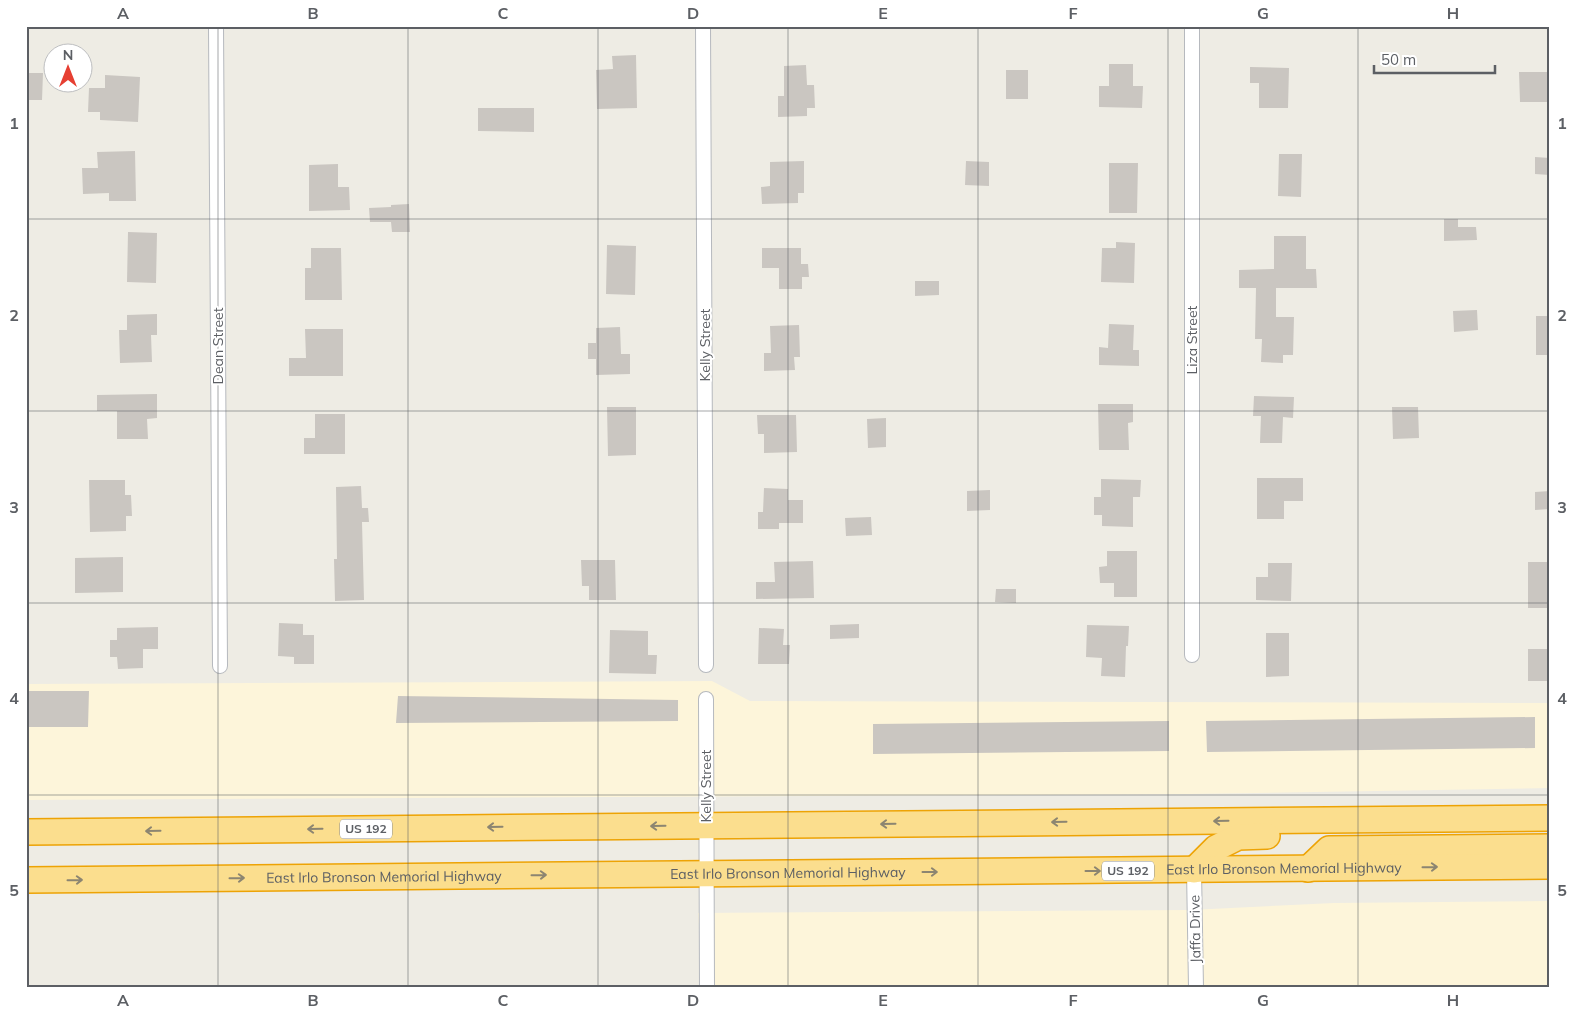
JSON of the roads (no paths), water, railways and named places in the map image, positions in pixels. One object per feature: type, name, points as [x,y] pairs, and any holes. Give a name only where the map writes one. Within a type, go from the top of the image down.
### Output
[{"type":"highway","name":"US 192","points":[[26,832],[1550,818]]},
{"type":"highway","points":[[1194,870],[1216,848],[1238,836],[1550,833]]},
{"type":"highway","points":[[1308,869],[1329,849],[1550,847]]},
{"type":"highway","name":"East Irlo Bronson Memorial Highway","points":[[26,880],[1550,866]]},
{"type":"street","name":"Dean Street","points":[[216,26],[220,666]]},
{"type":"street","name":"Kelly Street","points":[[704,26],[706,665]]},
{"type":"street","name":"Liza Street","points":[[1192,26],[1192,655]]},
{"type":"street","name":"Kelly Street","points":[[706,699],[707,988]]},
{"type":"street","name":"Jaffa Drive","points":[[1194,870],[1196,988]]}]
